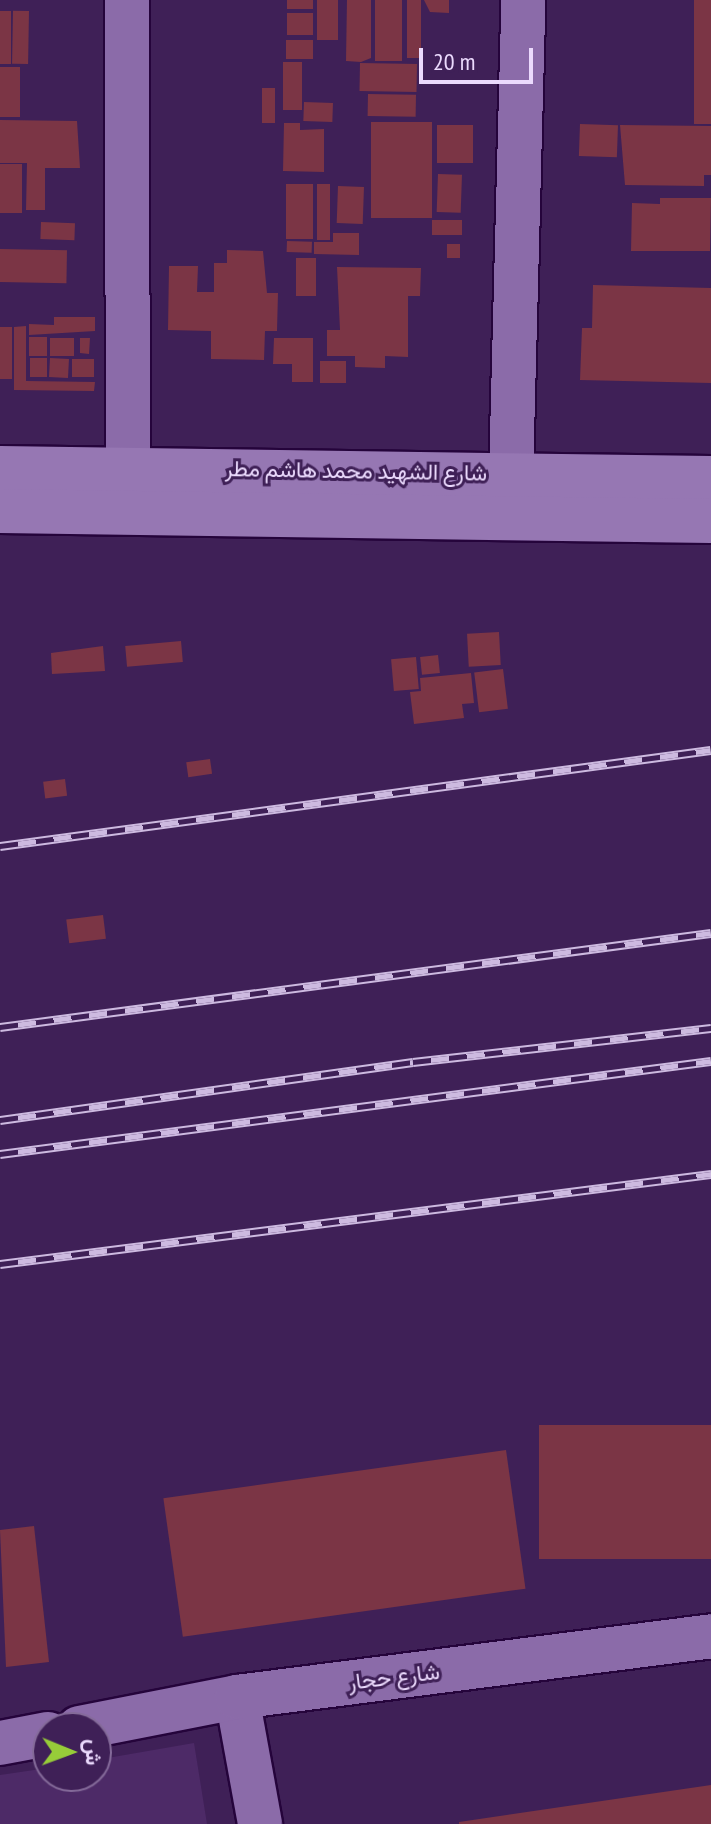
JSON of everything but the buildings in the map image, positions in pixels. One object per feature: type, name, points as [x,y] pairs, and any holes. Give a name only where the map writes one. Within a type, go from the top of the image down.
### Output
[{"type":"main road","name":"شارع الشهيد محمد هاشم مطر","points":[[0,468],[128,466],[711,478]]},
{"type":"main road","name":"شارع الشهيد محمد هاشم مطر","points":[[0,511],[711,521]]},
{"type":"street","points":[[127,0],[128,466]]},
{"type":"street","points":[[511,474],[523,0]]},
{"type":"street","name":"شارع حجار","points":[[112,1722],[237,1697],[711,1636]]},
{"type":"street","points":[[237,1697],[260,1824]]},
{"type":"street","points":[[0,1743],[32,1737]]},
{"type":"shaded area","points":[[194,1743],[207,1824],[0,1824],[0,1775],[32,1770],[32,1792],[112,1792],[112,1757]]},
{"type":"railway","points":[[0,846],[711,750]]},
{"type":"railway","points":[[0,1027],[711,933]]},
{"type":"railway","points":[[0,1120],[413,1062],[711,1028]]},
{"type":"railway","points":[[0,1154],[711,1061]]},
{"type":"railway","points":[[0,1264],[711,1174]]}]
